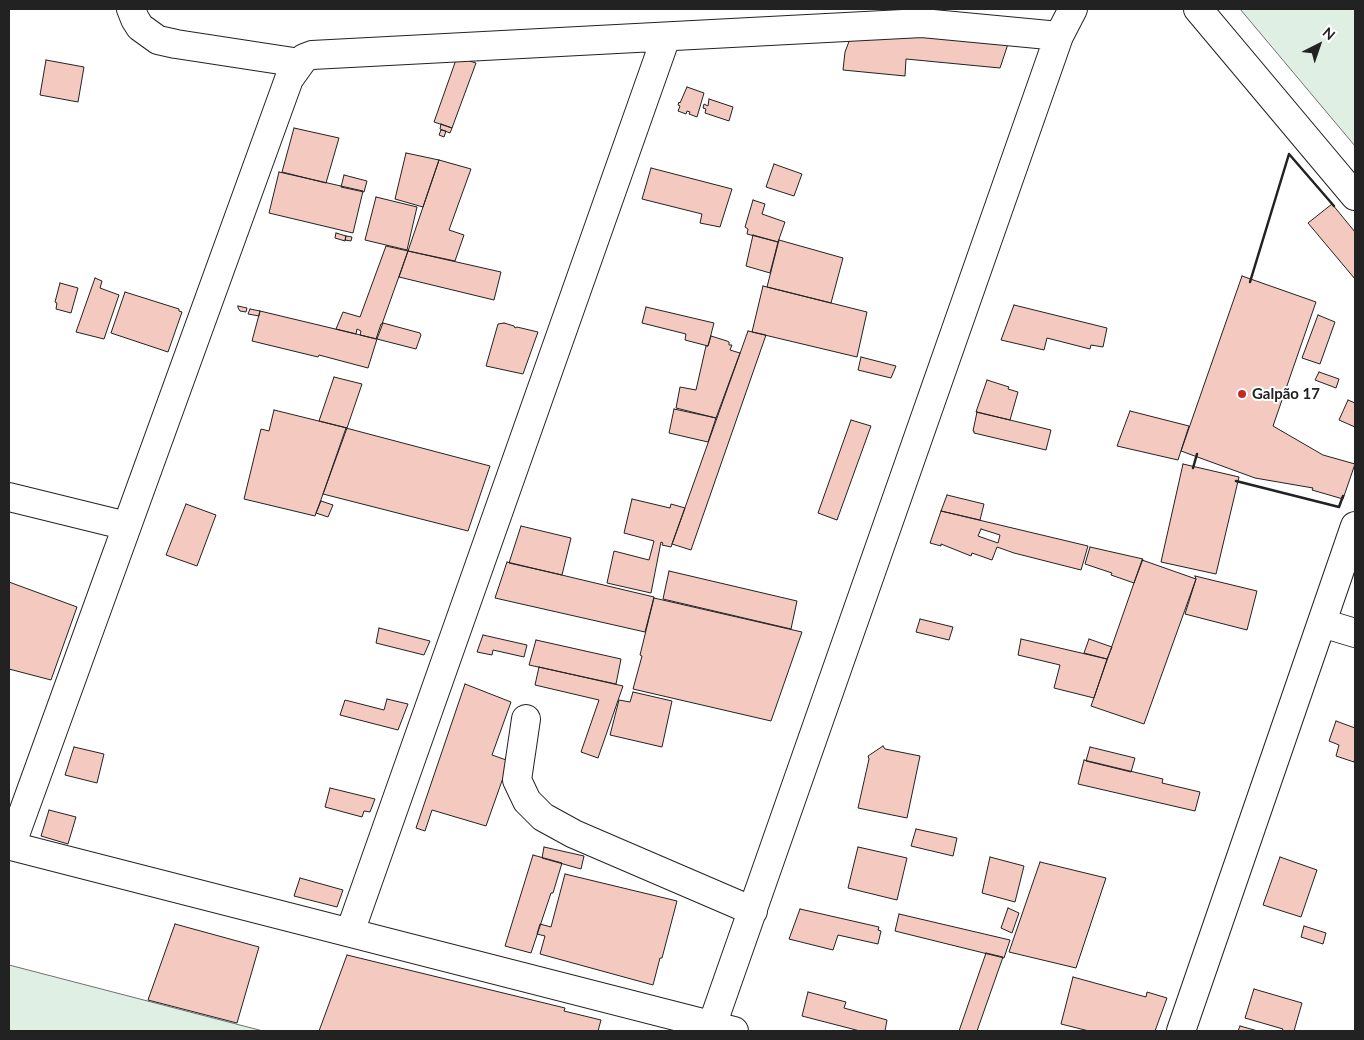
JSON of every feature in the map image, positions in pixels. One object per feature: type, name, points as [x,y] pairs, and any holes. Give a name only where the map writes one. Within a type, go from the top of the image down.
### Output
[{"type":"lane","points":[[131,9],[140,27],[158,40],[300,63]]},
{"type":"lane","points":[[1059,36],[922,23],[312,55],[304,58],[289,79],[10,846],[350,932],[719,1029],[753,910],[1059,36],[1073,9]]},
{"type":"lane","points":[[1198,9],[1355,196]]},
{"type":"lane","points":[[350,932],[666,37]]},
{"type":"lane","points":[[9,497],[127,526]]},
{"type":"lane","points":[[1181,1031],[1355,526]]},
{"type":"lane","points":[[1322,623],[1355,633]]},
{"type":"lane","points":[[526,719],[517,780],[527,801],[543,817],[574,834],[753,910]]},
{"type":"green space","points":[[1240,9],[1355,9],[1355,146]]},
{"type":"green space","points":[[9,965],[263,1031],[9,1031]]},
{"type":"building","points":[[853,31],[1008,44],[1000,68],[906,59],[905,76],[843,70],[845,52]]},
{"type":"building","points":[[457,57],[476,63],[452,128],[434,122]]},
{"type":"building","points":[[46,60],[84,67],[78,102],[40,95]]},
{"type":"building","points":[[687,87],[704,93],[697,117],[689,114],[690,112],[687,111],[686,114],[678,111],[679,102]]},
{"type":"building","points":[[709,99],[733,107],[729,121],[705,113],[704,104],[708,106]]},
{"type":"building","points":[[441,124],[452,128],[450,133],[440,129]]},
{"type":"building","points":[[294,128],[339,138],[326,183],[282,172]]},
{"type":"building","points":[[441,130],[446,131],[444,137],[439,135]]},
{"type":"building","points":[[406,153],[439,160],[423,207],[395,199]]},
{"type":"building","points":[[439,160],[471,169],[449,230],[464,235],[455,261],[408,251]]},
{"type":"building","points":[[774,164],[802,174],[794,196],[766,187]]},
{"type":"building","points":[[651,168],[732,189],[720,227],[700,223],[702,214],[642,199]]},
{"type":"building","points":[[279,172],[363,191],[353,233],[269,213]]},
{"type":"building","points":[[344,175],[367,181],[364,192],[341,187]]},
{"type":"building","points":[[376,197],[417,207],[407,250],[365,240]]},
{"type":"building","points":[[753,200],[765,204],[762,214],[785,222],[778,242],[747,234],[748,229],[745,227]]},
{"type":"building","points":[[1332,204],[1355,232],[1355,279],[1308,223]]},
{"type":"building","points":[[336,233],[346,236],[345,241],[335,238]]},
{"type":"building","points":[[753,235],[778,242],[770,273],[746,266]]},
{"type":"building","points":[[346,236],[352,237],[351,241],[345,240]]},
{"type":"building","points":[[779,240],[843,258],[831,303],[767,287]]},
{"type":"building","points":[[386,246],[408,251],[376,339],[360,335],[361,331],[357,329],[356,334],[336,329],[343,312],[360,317]]},
{"type":"building","points":[[408,251],[501,272],[494,300],[399,277]]},
{"type":"building","name":"Galpão 17","points":[[1242,276],[1316,302],[1273,426],[1323,455],[1355,464],[1343,499],[1312,490],[1313,488],[1255,478],[1181,451]]},
{"type":"building","points":[[95,278],[102,281],[100,288],[119,295],[104,339],[76,332]]},
{"type":"building","points":[[60,283],[78,288],[71,313],[56,309],[57,303],[55,302]]},
{"type":"building","points":[[763,286],[867,312],[857,357],[752,332]]},
{"type":"building","points":[[125,292],[179,309],[182,312],[168,352],[111,333]]},
{"type":"building","points":[[1014,305],[1107,328],[1103,347],[1091,345],[1090,349],[1047,338],[1044,350],[1001,340]]},
{"type":"building","points":[[238,306],[247,308],[246,312],[240,311]]},
{"type":"building","points":[[646,307],[714,323],[708,346],[685,340],[686,334],[642,323]]},
{"type":"building","points":[[250,309],[260,311],[259,316],[248,314]]},
{"type":"building","points":[[260,311],[377,339],[368,368],[319,355],[318,357],[252,341]]},
{"type":"building","points":[[1318,315],[1335,322],[1320,364],[1302,358]]},
{"type":"building","points":[[383,323],[420,333],[416,349],[377,339]]},
{"type":"building","points":[[504,323],[515,328],[538,332],[523,374],[486,366],[498,324]]},
{"type":"building","points":[[748,331],[766,335],[691,550],[672,544]]},
{"type":"building","points":[[711,336],[729,342],[729,345],[732,345],[730,350],[740,353],[716,418],[676,408],[680,387],[696,390],[706,346],[708,346]]},
{"type":"building","points":[[861,357],[896,366],[891,378],[858,370]]},
{"type":"building","points":[[1319,372],[1339,379],[1336,388],[1315,380]]},
{"type":"building","points":[[334,377],[362,384],[347,428],[319,421]]},
{"type":"building","points":[[987,380],[1018,392],[1010,420],[976,412]]},
{"type":"building","points":[[1348,400],[1355,403],[1355,427],[1339,420]]},
{"type":"building","points":[[674,409],[716,418],[708,442],[669,433]]},
{"type":"building","points":[[274,410],[347,428],[315,516],[244,499],[261,429],[269,431]]},
{"type":"building","points":[[1130,411],[1189,426],[1178,460],[1117,446]]},
{"type":"building","points":[[977,412],[1051,430],[1046,450],[974,433]]},
{"type":"building","points":[[851,420],[871,426],[837,520],[818,513]]},
{"type":"building","points":[[346,428],[490,466],[468,531],[323,494]]},
{"type":"building","points":[[1183,464],[1239,477],[1216,574],[1161,562]]},
{"type":"building","points":[[947,495],[984,504],[980,520],[941,511]]},
{"type":"building","points":[[632,499],[670,508],[671,504],[685,508],[671,547],[662,545],[663,543],[661,542],[651,593],[607,583],[614,551],[649,560],[654,541],[624,533]]},
{"type":"building","points":[[321,501],[333,505],[328,517],[316,513]]},
{"type":"building","points":[[186,504],[216,515],[197,566],[166,555]]},
{"type":"building","points":[[941,511],[1088,546],[1081,570],[997,547],[992,560],[972,553],[971,556],[941,544],[941,546],[930,543]],"holes":[[[981,529],[1000,535],[998,543],[978,536]]]},
{"type":"building","points":[[521,526],[571,538],[562,575],[509,563]]},
{"type":"building","points":[[1090,547],[1143,559],[1134,583],[1085,564]]},
{"type":"building","points":[[1142,560],[1196,579],[1144,724],[1091,706]]},
{"type":"building","points":[[507,562],[654,597],[645,632],[495,598]]},
{"type":"building","points":[[669,571],[797,601],[791,629],[663,599]]},
{"type":"building","points":[[1195,576],[1257,591],[1247,630],[1185,614],[1196,579]]},
{"type":"building","points":[[9,582],[77,607],[51,680],[9,669]]},
{"type":"building","points":[[654,598],[802,632],[771,721],[633,689]]},
{"type":"building","points":[[920,619],[953,627],[949,640],[916,632]]},
{"type":"building","points":[[379,628],[430,641],[424,655],[376,643]]},
{"type":"building","points":[[483,635],[527,645],[524,657],[493,650],[492,655],[477,652]]},
{"type":"building","points":[[1021,639],[1107,659],[1094,698],[1054,688],[1060,665],[1018,655]]},
{"type":"building","points":[[1089,639],[1112,647],[1107,659],[1084,653]]},
{"type":"building","points":[[536,640],[621,659],[616,684],[529,665]]},
{"type":"building","points":[[539,667],[623,686],[598,758],[581,752],[599,700],[535,685]]},
{"type":"building","points":[[465,684],[511,702],[492,755],[509,761],[486,826],[432,810],[425,831],[416,828]]},
{"type":"building","points":[[633,692],[672,701],[662,747],[610,735],[619,700],[630,702]]},
{"type":"building","points":[[387,699],[408,704],[398,730],[340,715],[345,700],[384,710]]},
{"type":"building","points":[[1336,721],[1355,728],[1354,762],[1336,756],[1339,745],[1329,741]]},
{"type":"building","points":[[883,746],[885,749],[920,756],[907,818],[858,808],[869,759],[868,756]]},
{"type":"building","points":[[74,747],[104,754],[97,783],[65,775]]},
{"type":"building","points":[[1090,747],[1135,758],[1131,772],[1086,761]]},
{"type":"building","points":[[1084,760],[1163,779],[1162,783],[1200,792],[1195,811],[1078,784]]},
{"type":"building","points":[[330,788],[375,799],[370,812],[364,811],[362,817],[325,807]]},
{"type":"building","points":[[49,810],[76,817],[68,844],[41,836]]},
{"type":"building","points":[[916,829],[957,838],[953,856],[911,846]]},
{"type":"building","points":[[544,847],[584,856],[581,869],[542,858]]},
{"type":"building","points":[[858,847],[907,858],[897,900],[848,888]]},
{"type":"building","points":[[533,855],[562,863],[531,953],[505,946]]},
{"type":"building","points":[[990,857],[1024,866],[1015,902],[982,893]]},
{"type":"building","points":[[1280,857],[1317,870],[1301,917],[1263,905]]},
{"type":"building","points":[[1040,862],[1106,878],[1076,968],[1009,952]]},
{"type":"building","points":[[565,874],[677,901],[653,985],[540,954],[545,936],[537,934],[540,924],[551,927]]},
{"type":"building","points":[[300,878],[343,890],[337,907],[294,896]]},
{"type":"building","points":[[1008,908],[1019,913],[1012,933],[1001,928]]},
{"type":"building","points":[[800,909],[879,927],[878,930],[881,931],[878,944],[838,935],[833,950],[789,939]]},
{"type":"building","points":[[899,914],[1010,940],[1004,958],[895,931]]},
{"type":"building","points":[[175,924],[259,947],[237,1023],[148,1000]]},
{"type":"building","points":[[1304,926],[1326,933],[1323,944],[1301,937]]},
{"type":"building","points":[[986,953],[1003,957],[977,1031],[959,1031]]},
{"type":"building","points":[[347,955],[565,1008],[564,1011],[601,1020],[598,1031],[319,1031]]},
{"type":"building","points":[[1073,977],[1146,997],[1147,992],[1167,998],[1155,1031],[1089,1031],[1061,1024]]},
{"type":"building","points":[[1254,989],[1302,1003],[1294,1031],[1282,1031],[1283,1029],[1245,1018]]},
{"type":"building","points":[[808,992],[846,1002],[844,1008],[887,1020],[885,1031],[860,1031],[802,1016]]},
{"type":"building","points":[[1240,1026],[1258,1031],[1238,1031]]},
{"type":"wall","points":[[1250,282],[1289,154],[1334,206]]},
{"type":"wall","points":[[1193,468],[1197,454]]},
{"type":"wall","points":[[1236,481],[1339,507],[1343,496]]},
{"type":"place","name":"Galpão 17","points":[[1242,394]]}]
